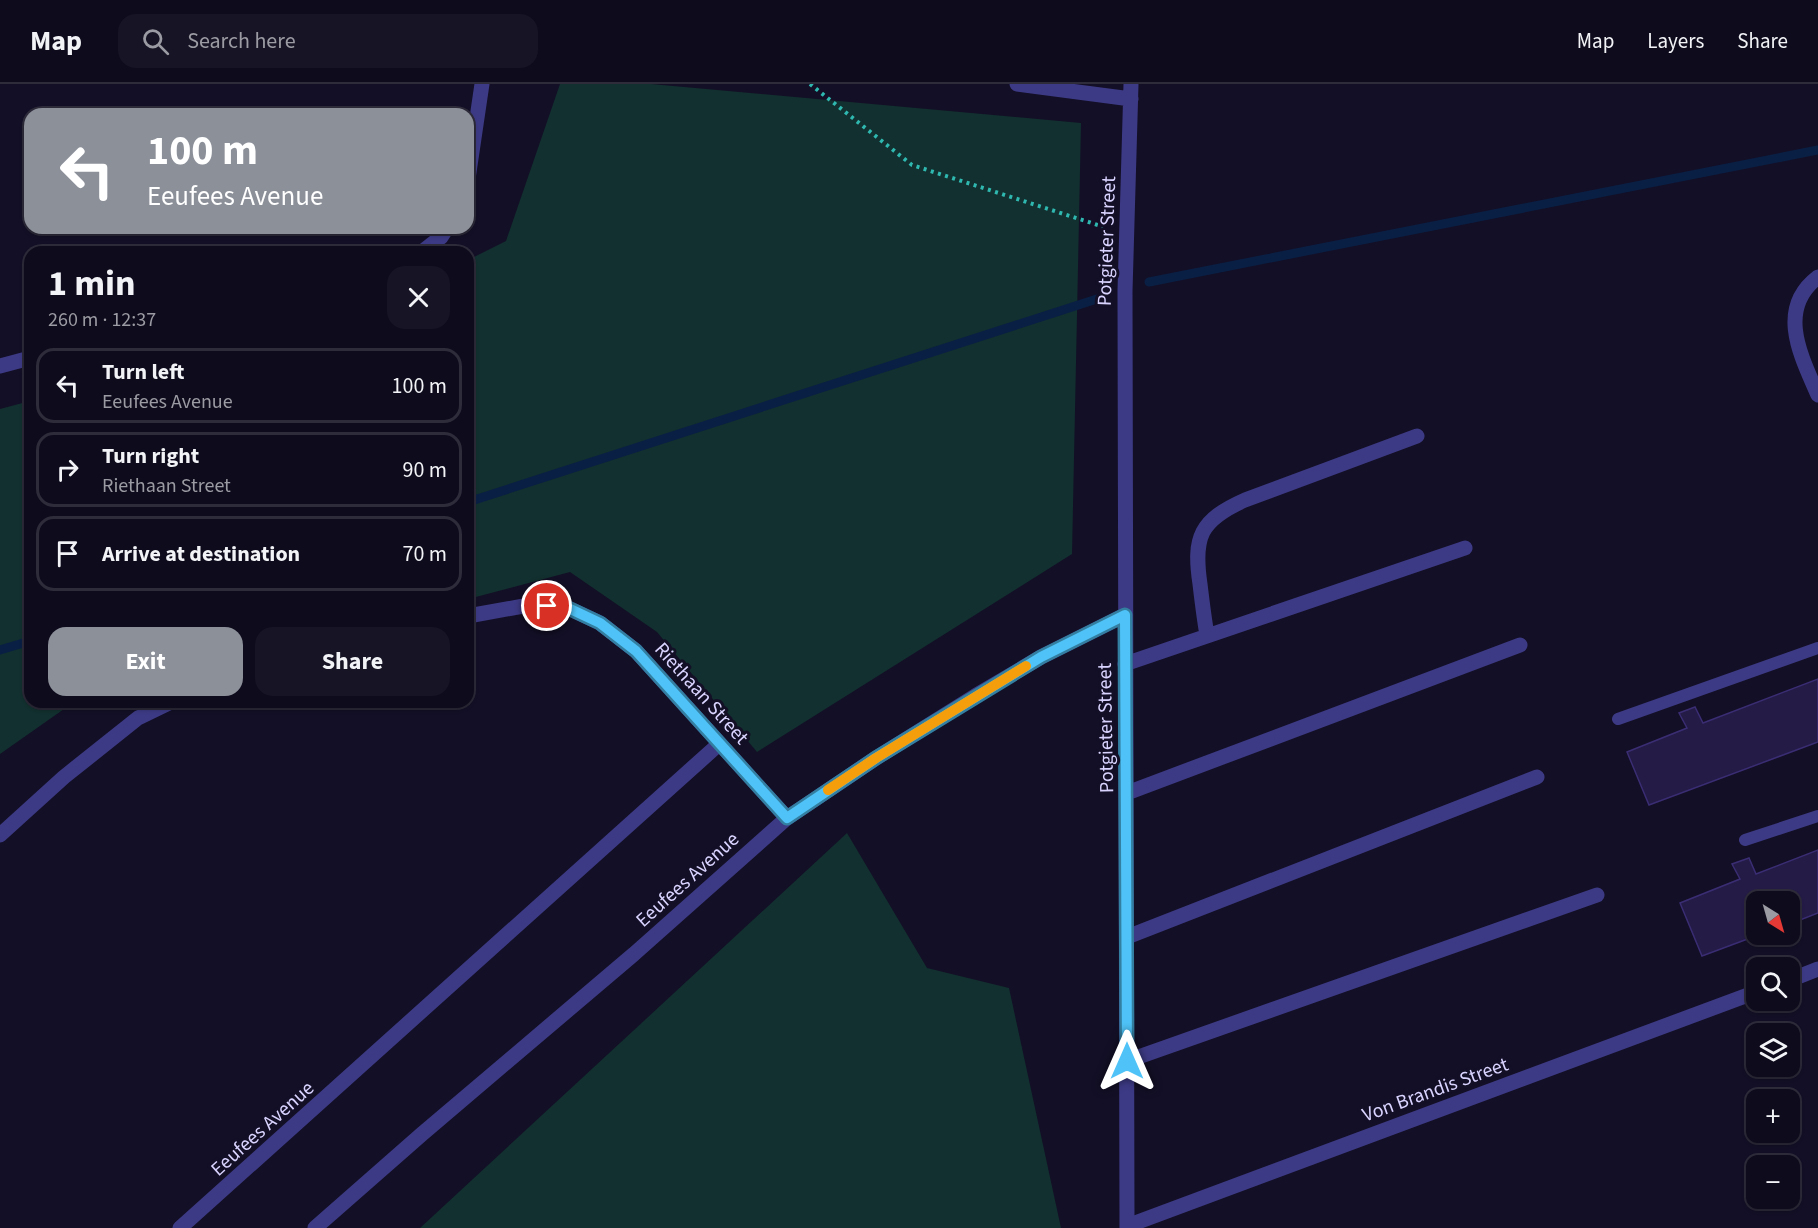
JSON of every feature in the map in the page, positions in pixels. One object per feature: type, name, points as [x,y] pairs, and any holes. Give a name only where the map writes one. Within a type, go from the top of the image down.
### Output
[{"type":"street","points":[[474,138],[482,84]]},
{"type":"street","points":[[1017,84],[1131,91]]},
{"type":"street","name":"Potgieter Street","points":[[1127,1227],[1125,291],[1131,91]]},
{"type":"street","points":[[430,246],[443,234]]},
{"type":"street","points":[[1818,278],[1812,282],[1799,300],[1793,319],[1798,344],[1818,395]]},
{"type":"street","points":[[0,366],[24,360]]},
{"type":"street","points":[[1207,635],[1197,549],[1201,534],[1211,520],[1226,508],[1245,500],[1417,436]]},
{"type":"street","points":[[1125,664],[1465,548]]},
{"type":"street","name":"Riethaan Street","points":[[474,615],[529,604],[566,607],[600,623],[636,651],[787,818]]},
{"type":"street","name":"Eeufees Avenue","points":[[315,1228],[634,954],[787,818],[876,758],[1041,657],[1125,615]]},
{"type":"street","points":[[1127,793],[1520,645]]},
{"type":"street","points":[[0,835],[64,777],[138,718],[159,708]]},
{"type":"street","name":"Eeufees Avenue","points":[[180,1228],[719,744]]},
{"type":"street","points":[[1127,937],[1537,777]]},
{"type":"street","points":[[1127,1061],[1597,895]]},
{"type":"street","points":[[1800,976],[1818,969]]},
{"type":"street","name":"Von Brandis Street","points":[[1127,1227],[1746,996]]},
{"type":"lane","points":[[1617,719],[1818,648]]},
{"type":"lane","points":[[1745,840],[1818,816]]},
{"type":"path","points":[[810,84],[912,165],[1127,234]]},
{"type":"green space","points":[[560,84],[651,84],[1081,123],[1072,554],[757,752],[657,632],[570,572],[474,597],[474,257],[506,241]]},
{"type":"green space","points":[[24,403],[24,708],[65,708],[0,754],[0,409]]},
{"type":"green space","points":[[847,833],[927,968],[1009,988],[1061,1228],[420,1228]]},
{"type":"building","points":[[1818,679],[1818,742],[1649,805],[1627,752],[1687,728],[1679,713],[1695,707],[1703,723]]},
{"type":"building","points":[[1818,850],[1818,913],[1800,920],[1800,891],[1746,891],[1746,940],[1702,956],[1680,903],[1740,879],[1732,864],[1749,858],[1756,874]]},
{"type":"waterway","points":[[1149,282],[1818,150]]},
{"type":"waterway","points":[[474,500],[1100,298]]},
{"type":"waterway","points":[[0,650],[24,643]]},
{"type":"slow traffic","points":[[828,790],[1026,666]]},
{"type":"route","points":[[547,606],[566,607],[600,623],[636,651],[787,818],[876,758],[1041,657],[1125,615],[1127,1061]]}]
